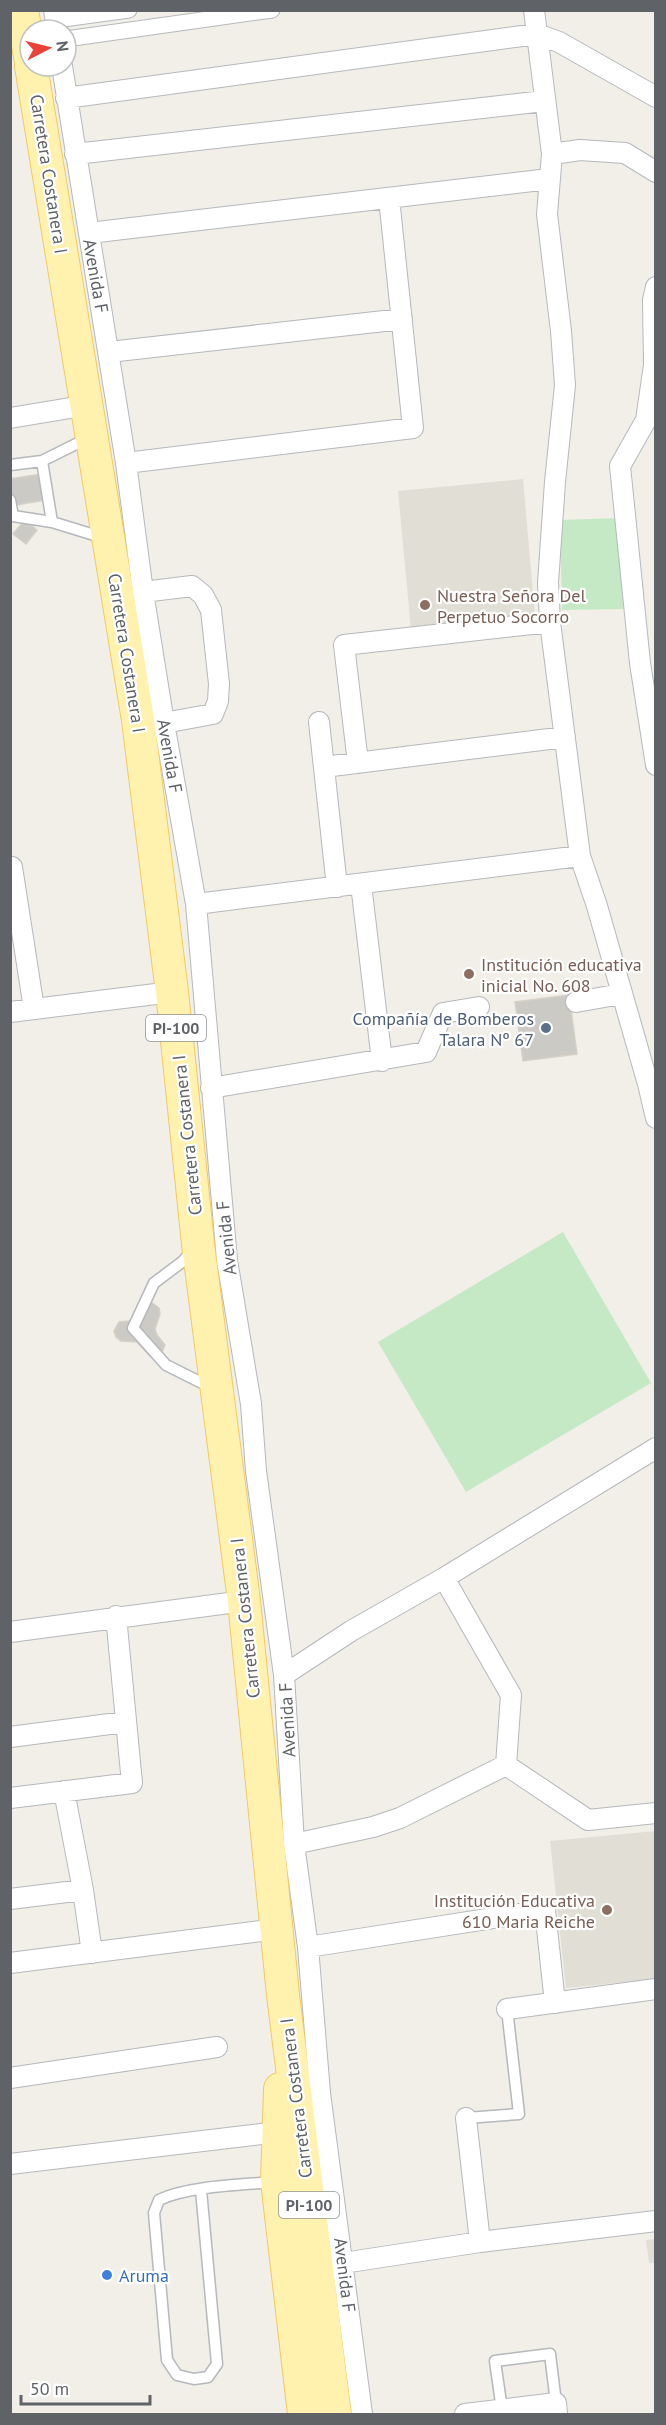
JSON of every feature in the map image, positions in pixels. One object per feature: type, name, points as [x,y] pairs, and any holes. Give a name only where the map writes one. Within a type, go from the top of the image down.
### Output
[{"type":"main road","name":"Carretera Costanera I","points":[[34,78],[138,720],[172,992],[198,1244],[244,1601],[284,1995],[330,2263],[334,2415]]},
{"type":"main road","name":"Carretera Costanera I","points":[[284,1995],[277,2181],[303,2415]]},
{"type":"street","points":[[71,18],[129,10]]},
{"type":"street","points":[[78,37],[272,10]]},
{"type":"street","points":[[534,10],[552,154],[547,214],[565,385],[548,584],[550,622],[580,856],[656,1118]]},
{"type":"street","points":[[66,98],[537,34],[559,42],[656,97]]},
{"type":"street","name":"Avenida F","points":[[64,78],[109,352],[164,723],[196,904],[227,1260],[251,1404],[256,1471],[284,1675],[294,1844],[308,1947],[320,2093],[330,2263],[362,2415]]},
{"type":"street","points":[[75,154],[544,101]]},
{"type":"street","points":[[552,154],[580,150],[625,153],[656,171]]},
{"type":"street","points":[[89,233],[549,179]]},
{"type":"street","points":[[126,463],[413,428],[389,198]]},
{"type":"street","points":[[656,286],[652,300],[654,365],[646,420],[620,466],[640,663],[656,765]]},
{"type":"street","points":[[109,352],[402,319]]},
{"type":"street","points":[[10,418],[90,420]]},
{"type":"street","points":[[143,592],[192,585],[203,595],[211,610],[219,684],[218,701],[213,714],[164,723]]},
{"type":"street","points":[[358,763],[344,645],[550,622]]},
{"type":"street","points":[[319,722],[337,887]]},
{"type":"street","points":[[324,767],[565,737]]},
{"type":"street","points":[[196,904],[580,856]]},
{"type":"street","points":[[12,867],[34,1009]]},
{"type":"street","points":[[361,884],[382,1061]]},
{"type":"street","points":[[10,1012],[172,992]]},
{"type":"street","points":[[576,1002],[621,994]]},
{"type":"street","points":[[211,1088],[426,1052],[443,1013],[479,1007]]},
{"type":"street","points":[[284,1675],[351,1631],[444,1578],[656,1448]]},
{"type":"street","points":[[444,1578],[511,1695],[506,1765]]},
{"type":"street","points":[[10,1632],[116,1616],[244,1601]]},
{"type":"street","points":[[10,1798],[132,1783],[116,1616]]},
{"type":"street","points":[[10,1737],[125,1722]]},
{"type":"street","points":[[506,1765],[588,1820],[656,1813]]},
{"type":"street","points":[[294,1844],[373,1827],[400,1818],[506,1765]]},
{"type":"street","points":[[64,1791],[83,1890],[92,1953]]},
{"type":"street","points":[[10,1899],[83,1890]]},
{"type":"street","points":[[308,1947],[545,1910],[555,2003]]},
{"type":"street","points":[[10,1963],[277,1929]]},
{"type":"street","points":[[507,2009],[656,1989]]},
{"type":"street","points":[[10,2078],[217,2047]]},
{"type":"street","points":[[466,2118],[480,2242]]},
{"type":"street","points":[[10,2164],[278,2132]]},
{"type":"street","points":[[330,2263],[656,2221]]},
{"type":"street","points":[[465,2415],[502,2410],[556,2409]]},
{"type":"lane","points":[[10,465],[42,461],[90,420]]},
{"type":"lane","points":[[42,461],[52,522]]},
{"type":"lane","points":[[10,500],[13,516],[52,522],[110,540]]},
{"type":"lane","points":[[198,1244],[182,1262],[154,1283],[133,1328],[166,1365],[198,1379],[217,1391]]},
{"type":"lane","points":[[466,2118],[519,2114],[507,2009]]},
{"type":"lane","points":[[201,2190],[217,2364],[208,2377],[194,2379],[177,2375],[167,2360],[154,2213],[159,2200],[172,2193],[277,2181]]},
{"type":"lane","points":[[502,2410],[495,2361],[550,2354],[556,2409]]},
{"type":"shaded area","points":[[523,479],[535,615],[411,630],[398,491]]},
{"type":"shaded area","name":"Institución Educativa 610 Maria Reiche","points":[[655,1831],[655,1979],[566,1988],[550,1841]]},
{"type":"shaded area","points":[[655,2239],[655,2263],[649,2263],[646,2240]]},
{"type":"green space","points":[[621,518],[623,609],[562,610],[560,520]]},
{"type":"green space","points":[[563,1232],[651,1383],[466,1492],[378,1342]]},
{"type":"building","points":[[48,473],[52,499],[10,506],[10,479]]},
{"type":"building","points":[[25,520],[37,530],[26,544],[13,534]]},
{"type":"building","name":"Compañía de Bomberos Talara Nº 67","points":[[569,995],[577,1054],[523,1061],[515,1002]]},
{"type":"building","points":[[151,1302],[159,1308],[160,1314],[155,1329],[165,1345],[161,1355],[156,1357],[150,1356],[137,1342],[121,1341],[116,1337],[114,1331],[119,1322],[134,1318]]},
{"type":"place","name":"Nuestra Señora Del Perpetuo Socorro","points":[[425,605]]},
{"type":"place","name":"Institución educativa inicial No. 608","points":[[469,974]]},
{"type":"place","name":"Compañía de Bomberos Talara Nº 67","points":[[546,1028]]},
{"type":"place","name":"Institución Educativa 610 Maria Reiche","points":[[607,1910]]},
{"type":"place","name":"Aruma","points":[[107,2275]]}]
